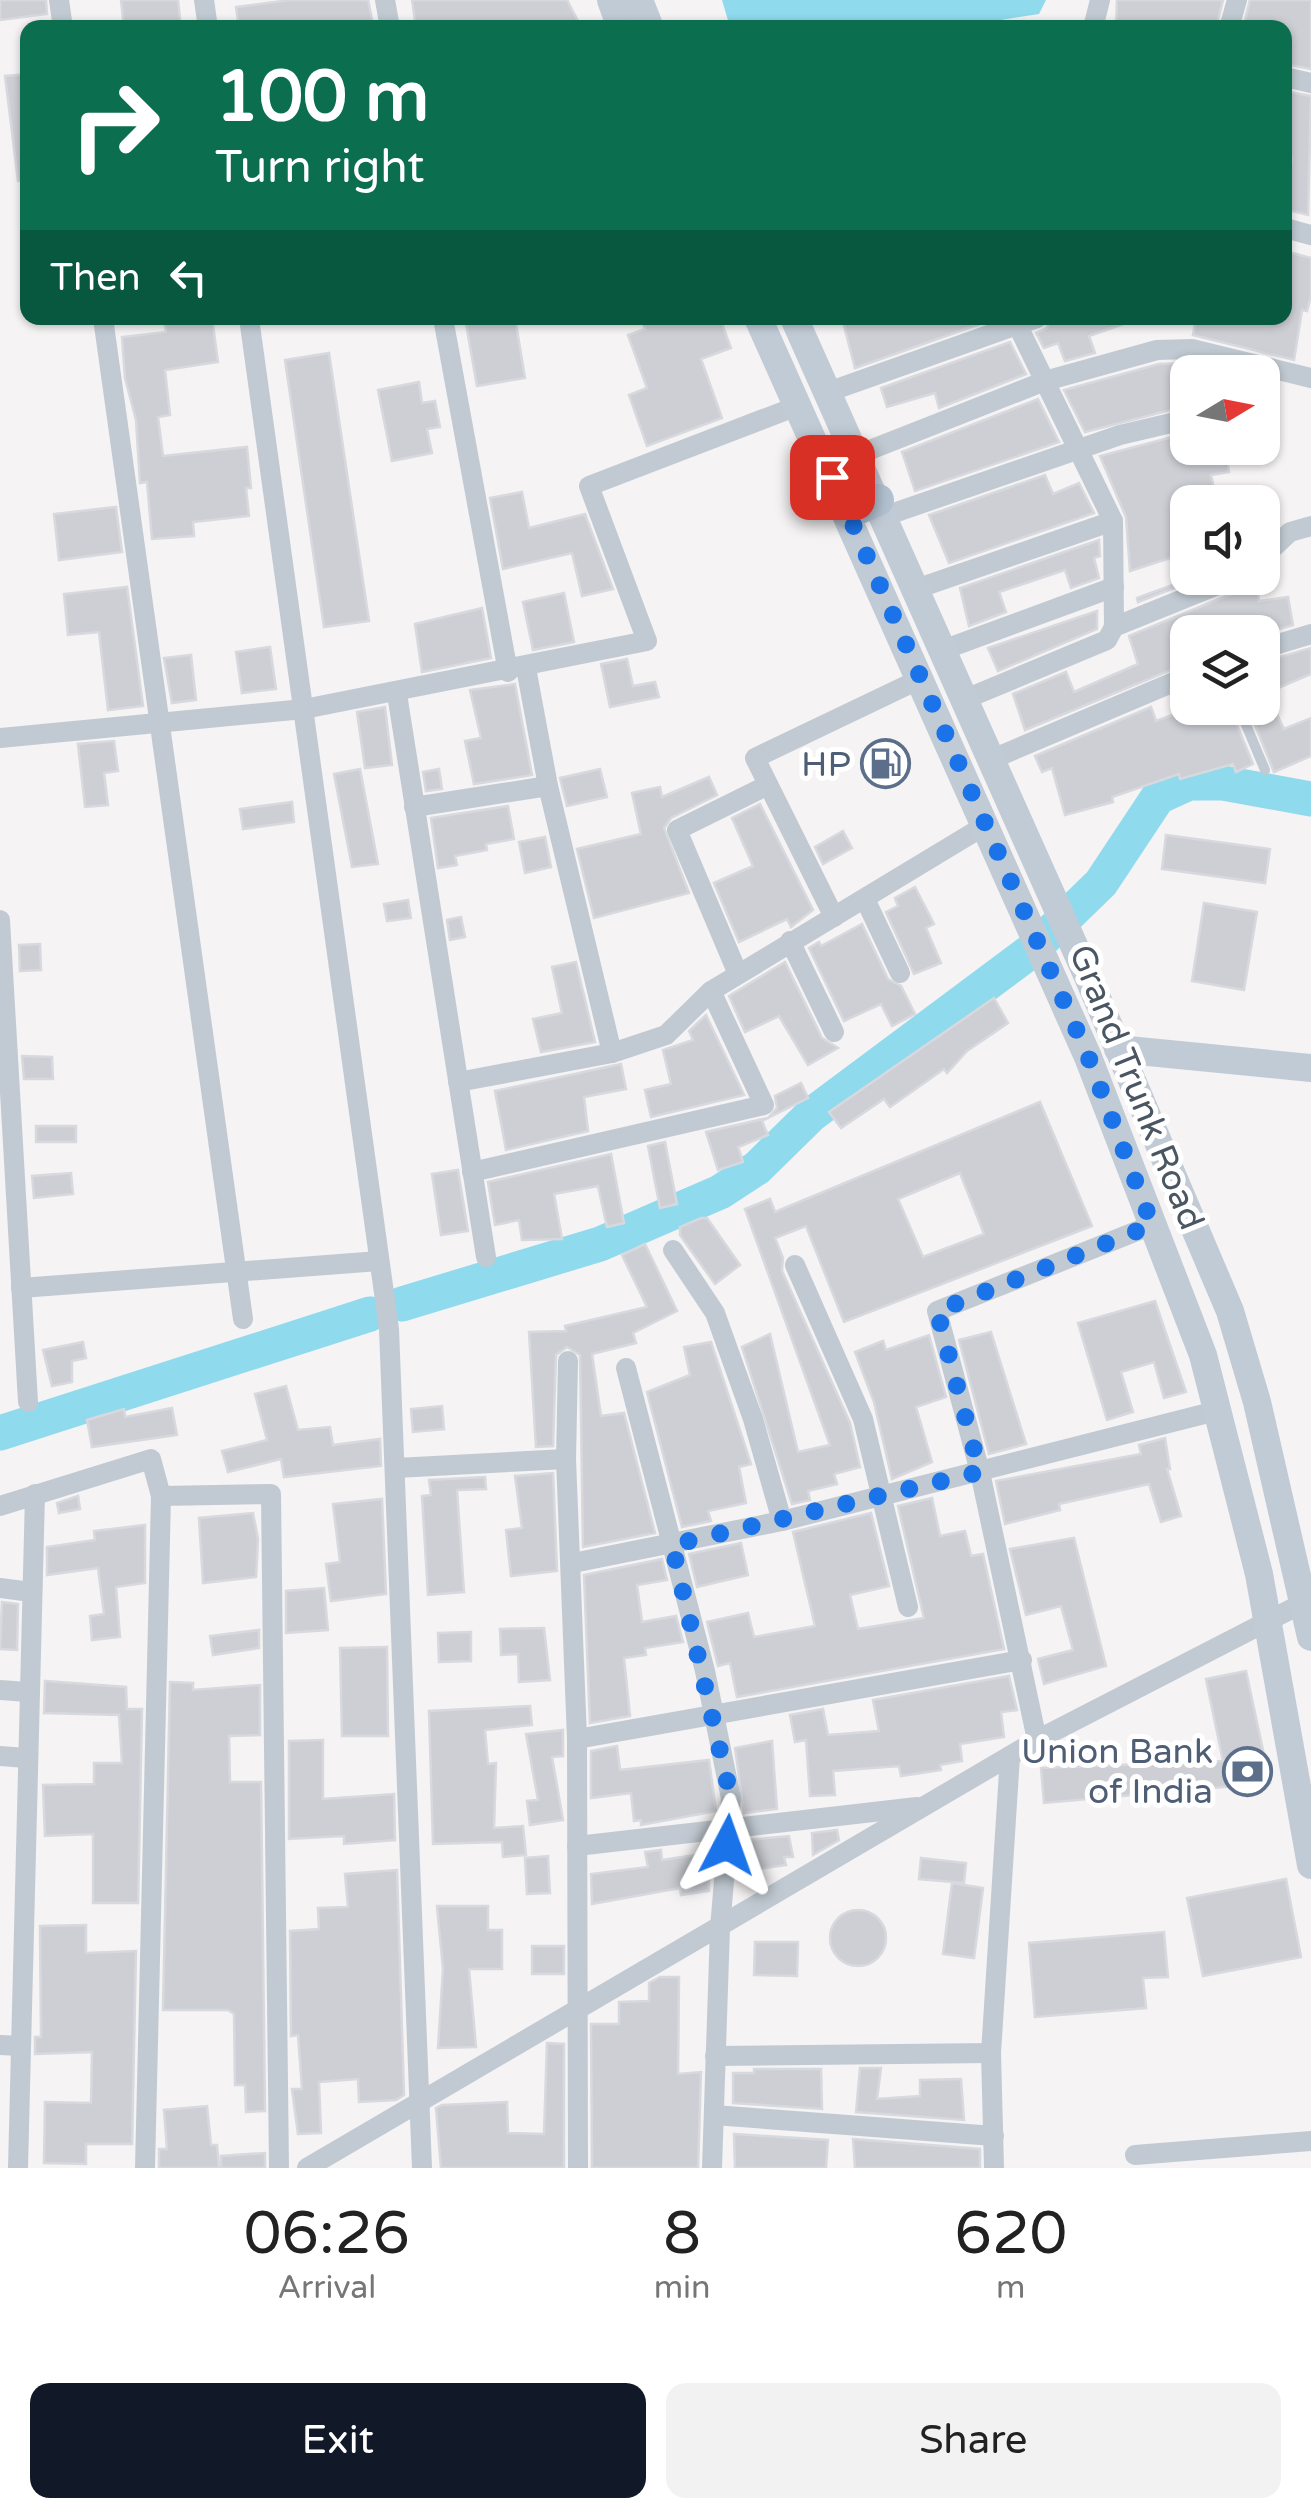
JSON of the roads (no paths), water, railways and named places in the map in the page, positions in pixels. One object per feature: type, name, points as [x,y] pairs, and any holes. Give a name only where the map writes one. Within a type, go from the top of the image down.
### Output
[{"type":"main road","name":"Grand Trunk Road","points":[[761,325],[800,405],[871,510],[913,590],[1088,977],[1230,1311],[1257,1402],[1311,1637]]},
{"type":"main road","name":"Grand Trunk Road","points":[[800,325],[857,455],[920,680],[1058,988],[1186,1309],[1220,1410],[1268,1621],[1311,1865]]},
{"type":"main road","points":[[1118,1049],[1311,1068]]},
{"type":"street","points":[[105,325],[244,1319]]},
{"type":"street","points":[[250,325],[389,1329],[422,2168]]},
{"type":"street","points":[[444,325],[517,670],[612,1053]]},
{"type":"street","points":[[828,392],[1009,325]]},
{"type":"street","points":[[964,700],[1107,640],[1114,627],[1114,521],[1045,381],[1025,325]]},
{"type":"street","points":[[857,455],[1045,381],[1175,347],[1311,378]]},
{"type":"street","points":[[0,738],[304,708],[397,694],[647,642],[589,486],[800,405]]},
{"type":"street","points":[[871,510],[1170,423]]},
{"type":"street","points":[[913,590],[1114,521]]},
{"type":"street","points":[[1280,541],[1290,532],[1311,526]]},
{"type":"street","points":[[940,651],[1114,587]]},
{"type":"street","points":[[1114,627],[1193,595]]},
{"type":"street","points":[[1280,643],[1311,634]]},
{"type":"street","points":[[834,917],[754,758],[920,680]]},
{"type":"street","points":[[990,760],[1170,684]]},
{"type":"street","points":[[397,694],[486,1257]]},
{"type":"street","points":[[738,974],[677,830],[768,785]]},
{"type":"street","points":[[414,807],[548,786]]},
{"type":"street","points":[[458,1082],[612,1053],[666,1035],[711,990],[984,826]]},
{"type":"street","points":[[866,900],[900,973]]},
{"type":"street","points":[[0,920],[28,1402]]},
{"type":"street","points":[[790,941],[834,1032]]},
{"type":"street","points":[[472,1172],[764,1105],[711,990]]},
{"type":"street","points":[[1037,1740],[980,1472],[937,1311],[1152,1225]]},
{"type":"street","points":[[673,1250],[715,1314],[753,1418],[782,1521]]},
{"type":"street","points":[[21,1288],[380,1261]]},
{"type":"street","points":[[795,1265],[863,1419],[908,1607]]},
{"type":"street","points":[[568,1361],[566,1458],[577,1739],[578,2168]]},
{"type":"street","points":[[626,1368],[714,1716],[730,1812],[720,1928],[712,2168]]},
{"type":"street","points":[[573,1563],[782,1521],[1220,1410]]},
{"type":"street","points":[[396,1468],[566,1458]]},
{"type":"street","points":[[0,1506],[151,1459],[161,1496],[145,2168]]},
{"type":"street","points":[[18,2168],[10,2045],[22,1950],[34,1494]]},
{"type":"street","points":[[161,1496],[271,1494],[279,2168]]},
{"type":"street","points":[[0,1588],[31,1592]]},
{"type":"street","points":[[307,2168],[1037,1740],[1305,1602]]},
{"type":"street","points":[[577,1739],[1022,1660]]},
{"type":"street","points":[[0,1690],[28,1692]]},
{"type":"street","points":[[0,1756],[26,1758]]},
{"type":"street","points":[[994,2168],[990,2053],[1010,1756]]},
{"type":"street","points":[[576,1846],[925,1806]]},
{"type":"street","points":[[0,1849],[24,1851]]},
{"type":"street","points":[[0,1948],[22,1950]]},
{"type":"street","points":[[714,2056],[990,2053]]},
{"type":"street","points":[[714,2115],[994,2136]]},
{"type":"street","points":[[1135,2155],[1311,2141]]},
{"type":"lane","points":[[1246,725],[1265,770]]},
{"type":"water","points":[[722,0],[1046,0],[1039,14],[1001,20],[728,20]]},
{"type":"waterway","points":[[402,1304],[600,1244],[720,1192],[757,1168],[811,1115],[1031,951],[1101,883],[1158,797],[1189,783],[1223,783],[1311,799]]},
{"type":"waterway","points":[[0,1433],[370,1314]]},
{"type":"place","name":"HP","points":[[886,764]]},
{"type":"place","name":"Union Bank of India","points":[[1248,1771]]}]
